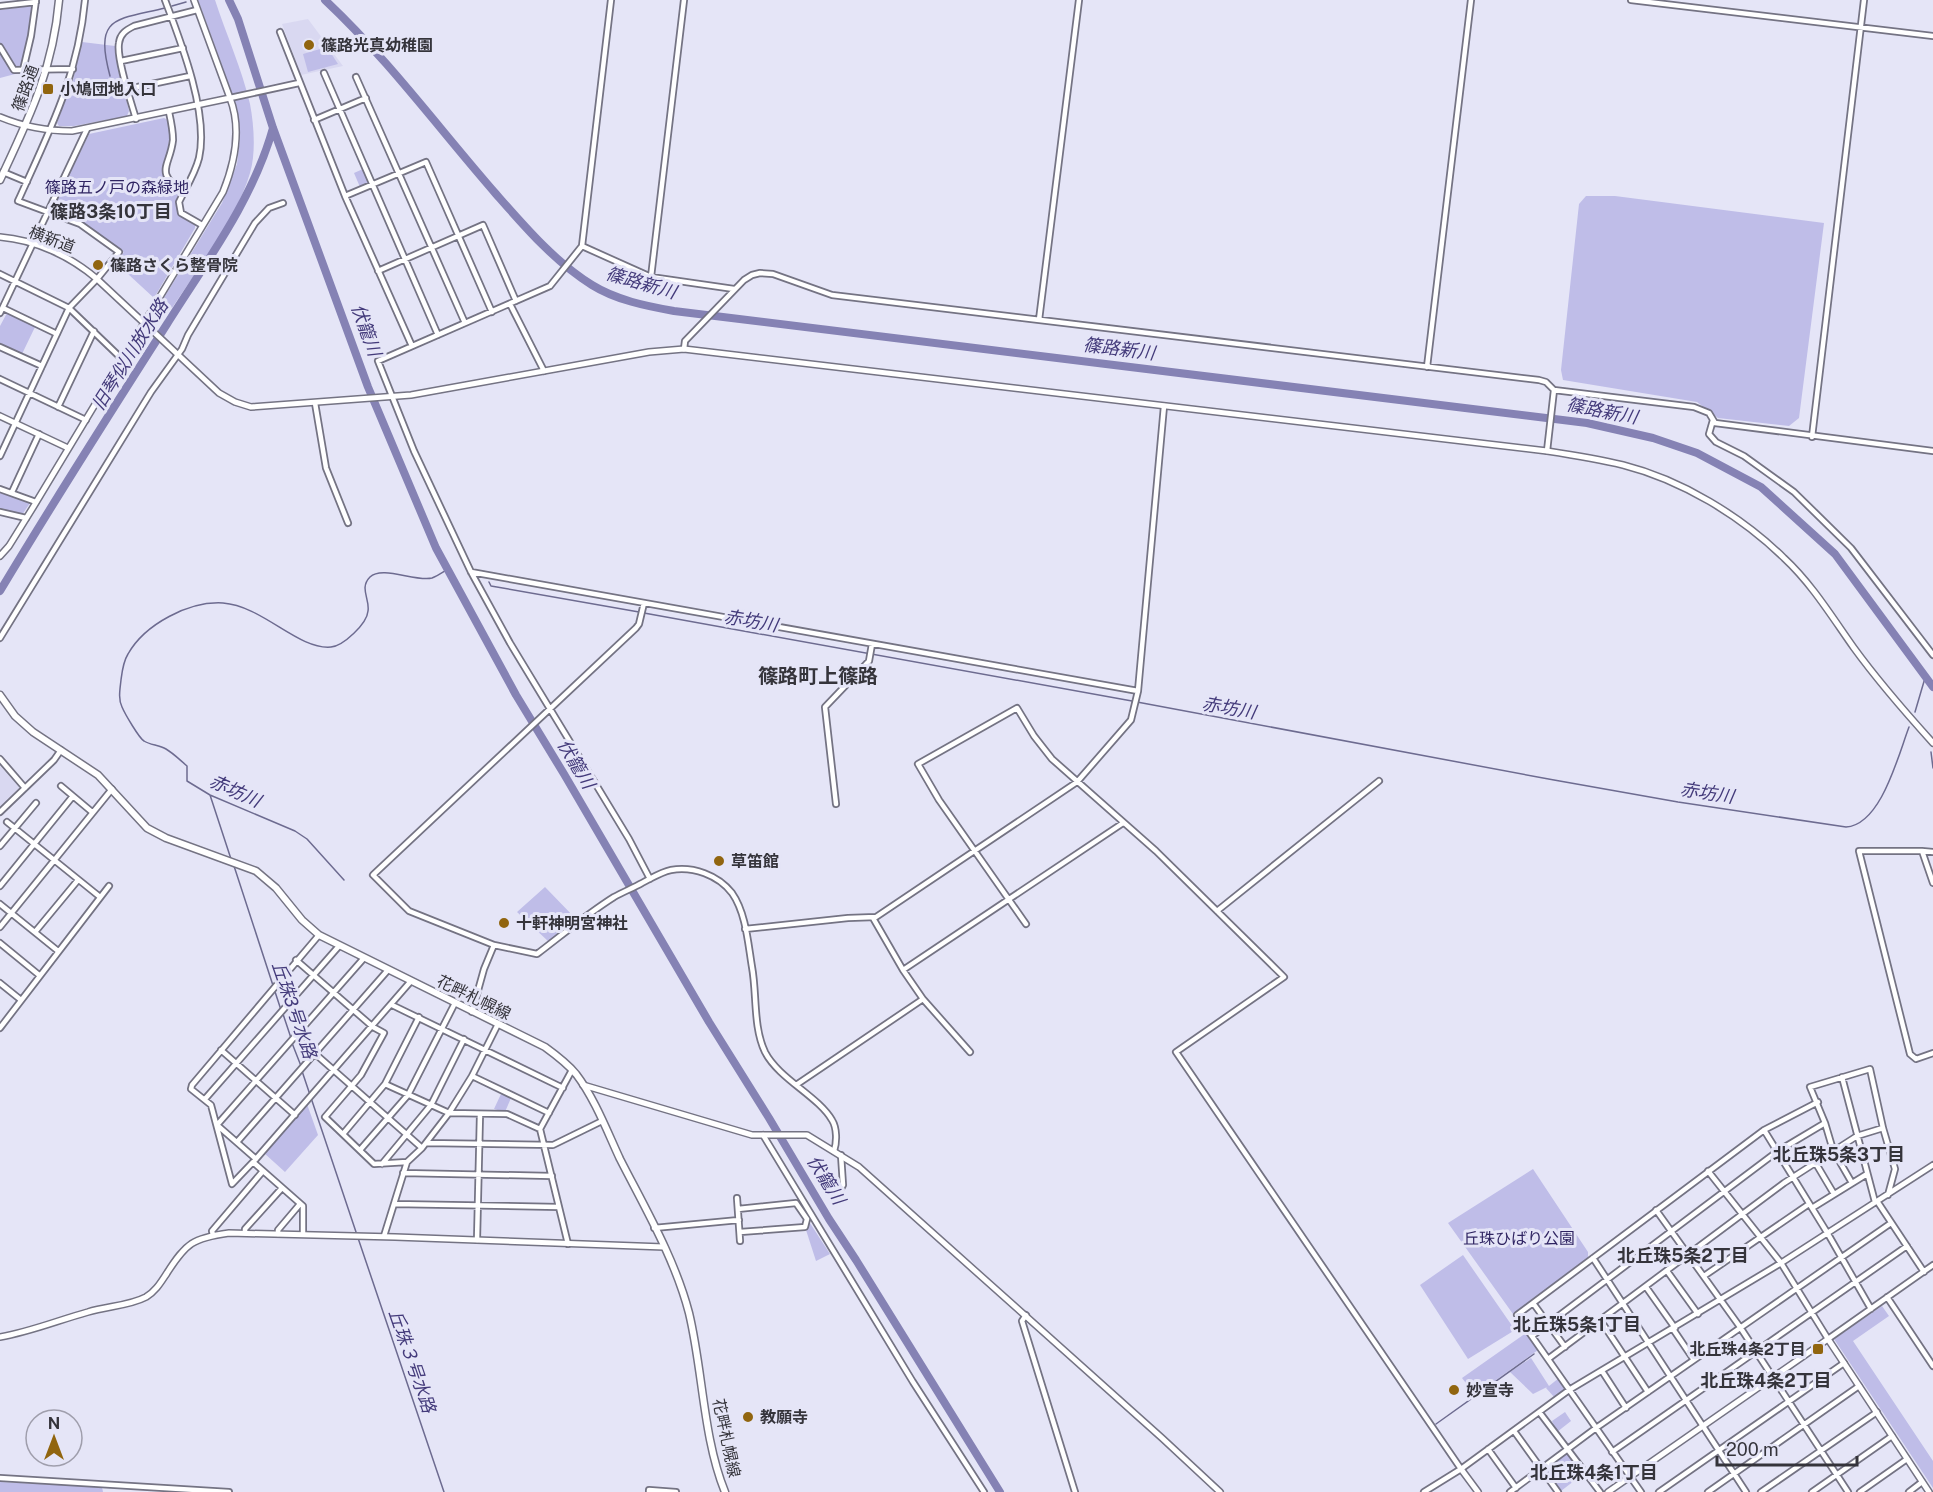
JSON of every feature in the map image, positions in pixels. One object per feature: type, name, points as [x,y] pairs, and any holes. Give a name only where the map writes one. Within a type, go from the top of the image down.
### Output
[{"type":"main road","name":"篠路通","points":[[0,180],[38,99],[54,40],[59,0]]},
{"type":"main road","name":"花畔札幌線","points":[[0,695],[15,716],[33,732],[87,766],[112,789],[147,828],[166,838],[255,871],[269,882],[302,920],[319,935],[545,1047],[572,1070],[583,1085],[602,1121],[664,1247],[688,1311],[715,1462],[725,1492]]},
{"type":"street","points":[[0,456],[69,308],[119,252],[80,224],[18,201],[60,109],[73,69],[85,1],[92,0]]},
{"type":"street","points":[[165,0],[183,48],[197,105],[201,139],[199,158],[194,173],[179,202],[182,213],[202,225]]},
{"type":"street","points":[[0,556],[9,546],[36,502],[223,192],[234,159],[237,138],[230,98],[194,0]]},
{"type":"street","points":[[611,0],[582,246],[552,285],[378,362],[419,462],[471,572],[548,710],[629,839],[647,880]]},
{"type":"street","points":[[651,277],[684,0]]},
{"type":"street","points":[[1039,320],[1079,0]]},
{"type":"street","points":[[1427,367],[1471,0]]},
{"type":"street","points":[[1631,0],[1933,36]]},
{"type":"street","points":[[1812,437],[1864,0]]},
{"type":"street","points":[[0,6],[36,1],[23,70]]},
{"type":"street","points":[[136,119],[121,61],[119,41],[126,30],[197,10]]},
{"type":"street","points":[[280,32],[345,196],[412,346]]},
{"type":"street","points":[[0,47],[14,70],[73,69]]},
{"type":"street","points":[[121,61],[183,48]]},
{"type":"street","points":[[324,73],[438,335]]},
{"type":"street","points":[[128,89],[190,76]]},
{"type":"street","points":[[356,76],[465,323]]},
{"type":"street","points":[[0,117],[25,127],[50,131],[87,129],[299,83]]},
{"type":"street","points":[[314,120],[366,98]]},
{"type":"street","points":[[169,112],[173,139],[165,167],[170,183],[184,192]]},
{"type":"street","points":[[57,334],[1,310],[87,129]]},
{"type":"street","points":[[345,196],[426,162],[492,312]]},
{"type":"street","points":[[3,172],[27,182]]},
{"type":"street","points":[[0,638],[255,223],[269,208],[283,203]]},
{"type":"street","points":[[378,271],[483,225],[516,301]]},
{"type":"street","name":"横新道","points":[[0,237],[33,244],[64,256],[97,279],[219,393],[235,402],[251,407],[391,397],[458,388],[649,352],[684,349],[1547,451],[1626,466],[1670,481],[1711,503],[1749,528],[1785,558],[1823,602],[1855,650],[1904,711],[1933,742]]},
{"type":"street","points":[[582,246],[651,277],[734,289]]},
{"type":"street","points":[[684,349],[687,339],[744,280],[760,273],[773,274],[832,295],[1539,380],[1546,382],[1554,390],[1694,407],[1709,413],[1715,423],[1933,452]]},
{"type":"street","points":[[0,274],[69,308],[122,359]]},
{"type":"street","points":[[510,304],[544,371]]},
{"type":"street","points":[[58,406],[93,331]]},
{"type":"street","points":[[0,347],[42,366]]},
{"type":"street","points":[[0,380],[86,420]]},
{"type":"street","points":[[1547,451],[1554,390]]},
{"type":"street","points":[[315,403],[326,468],[348,523]]},
{"type":"street","points":[[745,929],[848,918],[873,918],[1077,782],[1131,720],[1138,693],[1164,406]]},
{"type":"street","points":[[0,416],[68,448]]},
{"type":"street","points":[[1713,420],[1708,434],[1716,442],[1744,456],[1794,492],[1845,540],[1933,655]]},
{"type":"street","points":[[12,492],[39,434]]},
{"type":"street","points":[[0,489],[36,502]]},
{"type":"street","points":[[0,512],[26,518]]},
{"type":"street","points":[[471,572],[1138,693]]},
{"type":"street","points":[[644,603],[636,628],[373,875],[409,911],[494,945],[537,954],[594,910],[664,872],[681,869],[709,875],[726,886],[741,913],[755,985],[762,1042],[774,1065],[833,1120],[836,1144],[834,1151]]},
{"type":"street","points":[[836,804],[825,707],[870,659],[872,646]]},
{"type":"street","points":[[1026,924],[939,800],[918,764],[1017,708],[1034,736],[1052,759],[1156,851],[1284,977],[1176,1052],[1478,1492]]},
{"type":"street","points":[[0,812],[54,760],[61,750]]},
{"type":"street","points":[[0,759],[25,788]]},
{"type":"street","points":[[1217,910],[1379,781]]},
{"type":"street","points":[[61,786],[92,812]]},
{"type":"street","points":[[0,927],[112,789]]},
{"type":"street","points":[[0,886],[72,796]]},
{"type":"street","points":[[0,846],[36,803]]},
{"type":"street","points":[[7,822],[100,897]]},
{"type":"street","points":[[903,970],[1123,823]]},
{"type":"street","points":[[1933,852],[1859,851],[1910,1054],[1916,1059],[1933,1053]]},
{"type":"street","points":[[1922,851],[1933,883]]},
{"type":"street","points":[[35,932],[78,880]]},
{"type":"street","points":[[0,1028],[109,886]]},
{"type":"street","points":[[0,904],[58,951]]},
{"type":"street","points":[[873,918],[923,999],[970,1052]]},
{"type":"street","points":[[319,935],[192,1085],[191,1089],[211,1104],[232,1184],[411,981]]},
{"type":"street","points":[[0,943],[39,975]]},
{"type":"street","points":[[472,1012],[484,969],[494,945]]},
{"type":"street","points":[[205,1100],[339,946]]},
{"type":"street","points":[[217,1125],[364,958]]},
{"type":"street","points":[[296,960],[372,1027],[384,1033],[361,1075],[325,1117],[374,1164],[407,1162]]},
{"type":"street","points":[[237,1142],[388,970]]},
{"type":"street","points":[[0,983],[21,1000]]},
{"type":"street","points":[[796,1085],[923,999]]},
{"type":"street","points":[[360,1150],[408,1095],[455,1003]]},
{"type":"street","points":[[392,1005],[563,1088]]},
{"type":"street","points":[[343,1134],[385,1084],[419,1017]]},
{"type":"street","points":[[384,1236],[407,1162],[450,1113],[498,1024]]},
{"type":"street","points":[[293,1038],[315,1054],[407,1134],[424,1145],[553,1145],[602,1121]]},
{"type":"street","points":[[382,1164],[431,1105],[464,1040]]},
{"type":"street","points":[[221,1050],[295,1115]]},
{"type":"street","points":[[1852,1183],[1833,1150],[1818,1102],[1810,1087],[1870,1069],[1883,1128],[1895,1168],[1888,1195]]},
{"type":"street","points":[[568,1244],[540,1129],[572,1070]]},
{"type":"street","points":[[472,1076],[549,1113]]},
{"type":"street","points":[[1842,1077],[1876,1202],[1924,1272]]},
{"type":"street","points":[[385,1084],[450,1113],[507,1114],[540,1129]]},
{"type":"street","points":[[583,1085],[752,1135],[807,1136],[841,1155],[859,1167],[1220,1492]]},
{"type":"street","points":[[1641,1492],[1517,1315],[1764,1130],[1818,1102]]},
{"type":"street","points":[[477,1240],[480,1114]]},
{"type":"street","points":[[1532,1336],[1778,1151],[1825,1123]]},
{"type":"street","points":[[217,1125],[237,1142],[263,1171],[303,1206],[303,1234]]},
{"type":"street","points":[[1548,1359],[1793,1177],[1857,1136],[1883,1128]]},
{"type":"street","points":[[1764,1130],[1871,1309]]},
{"type":"street","points":[[765,1135],[913,1382],[984,1492]]},
{"type":"street","points":[[838,1194],[843,1185],[841,1155]]},
{"type":"street","points":[[1815,1162],[1834,1194]]},
{"type":"street","points":[[1424,1492],[1461,1469],[1569,1390],[1828,1234],[1933,1165]]},
{"type":"street","points":[[213,1235],[212,1231],[263,1171]]},
{"type":"street","points":[[1708,1171],[1781,1263],[1844,1364],[1929,1492]]},
{"type":"street","points":[[403,1173],[552,1176]]},
{"type":"street","points":[[1704,1276],[1811,1206],[1867,1174]]},
{"type":"street","points":[[245,1233],[245,1229],[282,1188]]},
{"type":"street","points":[[737,1198],[740,1241]]},
{"type":"street","points":[[738,1209],[796,1203],[807,1219],[805,1227],[740,1232]]},
{"type":"street","points":[[278,1234],[278,1230],[300,1204]]},
{"type":"street","points":[[394,1204],[559,1208]]},
{"type":"street","points":[[1656,1210],[1721,1299],[1848,1492]]},
{"type":"street","points":[[654,1228],[739,1220]]},
{"type":"street","points":[[1510,1492],[1596,1428],[1891,1222]]},
{"type":"street","points":[[0,1337],[148,1296],[159,1286],[183,1249],[193,1242],[213,1235],[245,1233],[384,1236],[664,1247]]},
{"type":"street","points":[[1612,1452],[1907,1246]]},
{"type":"street","points":[[1593,1258],[1746,1492]]},
{"type":"street","points":[[1608,1492],[1933,1265]]},
{"type":"street","points":[[1667,1270],[1698,1314]]},
{"type":"street","points":[[1646,1287],[1694,1360]]},
{"type":"street","points":[[1887,1297],[1933,1366]]},
{"type":"street","points":[[1533,1303],[1565,1347]]},
{"type":"street","points":[[1026,1316],[1022,1321],[1075,1492]]},
{"type":"street","points":[[1601,1321],[1647,1392]]},
{"type":"street","points":[[1659,1492],[1844,1364]]},
{"type":"street","points":[[1602,1371],[1626,1408]]},
{"type":"street","points":[[1708,1492],[1859,1386]]},
{"type":"street","points":[[1761,1492],[1877,1412]]},
{"type":"street","points":[[1540,1413],[1600,1492]]},
{"type":"street","points":[[1514,1431],[1558,1492]]},
{"type":"street","points":[[1812,1492],[1892,1436]]},
{"type":"street","points":[[1488,1449],[1516,1488]]},
{"type":"street","points":[[1860,1492],[1907,1459]]},
{"type":"street","points":[[0,1478],[229,1492]]},
{"type":"street","points":[[1909,1492],[1923,1482]]},
{"type":"street","points":[[649,1492],[649,1490],[676,1492]]},
{"type":"shaded area","name":"篠路光真幼稚園","points":[[308,19],[343,66],[301,75],[282,24]]},
{"type":"shaded area","points":[[0,766],[20,788],[0,807]]},
{"type":"green space","points":[[198,0],[215,0],[238,65],[251,112],[253,157],[250,173],[236,207],[216,242],[172,308],[162,301],[222,203],[237,164],[240,138],[237,107]]},
{"type":"green space","points":[[33,7],[22,66],[15,67],[15,74],[0,78],[0,10]]},
{"type":"green space","points":[[82,42],[115,46],[129,111],[127,116],[74,126],[59,126],[57,123],[73,80]]},
{"type":"green space","points":[[327,47],[338,64],[308,72],[303,54]]},
{"type":"green space","name":"篠路五ノ戸の森緑地","points":[[164,118],[168,120],[169,138],[163,168],[164,178],[179,193],[176,204],[179,212],[195,225],[195,228],[154,298],[115,262],[124,252],[88,226],[54,211],[53,208],[89,134]]},
{"type":"green space","points":[[363,169],[369,183],[360,187],[354,173]]},
{"type":"green space","points":[[1586,196],[1615,196],[1824,223],[1799,418],[1789,426],[1718,418],[1697,402],[1563,380],[1561,370],[1579,204]]},
{"type":"green space","points":[[7,313],[35,327],[22,354],[0,343],[0,326]]},
{"type":"green space","points":[[0,492],[30,503],[22,515],[0,509]]},
{"type":"green space","points":[[545,887],[577,920],[549,942],[517,912]]},
{"type":"green space","points":[[501,1094],[511,1098],[505,1112],[494,1109]]},
{"type":"green space","points":[[307,1104],[318,1135],[285,1172],[264,1153]]},
{"type":"green space","name":"丘珠ひばり公園","points":[[1533,1169],[1588,1252],[1588,1258],[1513,1314],[1448,1223]]},
{"type":"green space","points":[[808,1220],[830,1254],[816,1261],[806,1230]]},
{"type":"green space","points":[[1463,1255],[1515,1330],[1468,1359],[1420,1285]]},
{"type":"green space","points":[[1882,1306],[1889,1316],[1853,1341],[1933,1461],[1933,1488],[1834,1339]]},
{"type":"green space","points":[[1526,1333],[1538,1350],[1475,1395],[1462,1378]]},
{"type":"green space","points":[[1531,1358],[1549,1386],[1559,1378],[1566,1390],[1555,1398],[1547,1387],[1533,1394],[1510,1372]]},
{"type":"green space","points":[[1565,1412],[1571,1421],[1557,1432],[1552,1421]]},
{"type":"green space","points":[[1567,1454],[1583,1474],[1561,1491],[1546,1469]]},
{"type":"green space","points":[[0,1482],[102,1487],[103,1492],[0,1492]]},
{"type":"waterway","name":"伏籠川","points":[[229,0],[238,19],[273,128],[368,387],[436,548],[516,695],[709,1022],[1000,1492]]},
{"type":"waterway","name":"篠路新川","points":[[325,0],[392,70],[496,194],[541,243],[578,276],[611,295],[642,305],[674,311],[1587,423],[1653,438],[1697,453],[1761,487],[1835,554],[1933,687]]},
{"type":"waterway","points":[[172,6],[186,2]]},
{"type":"waterway","points":[[110,76],[105,42],[107,31],[121,19],[165,8]]},
{"type":"waterway","name":"旧琴似川放水路","points":[[0,591],[82,457],[227,230],[253,180],[273,128]]},
{"type":"waterway","name":"赤坊川","points":[[344,880],[307,839],[295,831],[210,795],[187,781],[187,766],[174,755],[142,739],[126,715],[120,701],[125,660],[136,643],[157,624],[182,610],[210,603],[238,606],[306,642],[319,646],[336,646],[354,634],[367,616],[365,585],[370,577],[375,574],[390,573],[425,579],[432,578],[448,569]]},
{"type":"waterway","name":"赤坊川","points":[[489,582],[491,586],[639,612]]},
{"type":"waterway","name":"赤坊川","points":[[644,613],[1132,701]]},
{"type":"waterway","name":"赤坊川","points":[[1915,712],[1925,678]]},
{"type":"waterway","name":"赤坊川","points":[[1137,702],[1678,802],[1846,827],[1858,823],[1869,815],[1878,802],[1893,771],[1909,727]]},
{"type":"waterway","points":[[1931,752],[1933,768]]},
{"type":"waterway","name":"丘珠3号水路","points":[[210,795],[231,859]]},
{"type":"waterway","name":"丘珠3号水路","points":[[234,866],[281,1010]]},
{"type":"waterway","name":"丘珠3号水路","points":[[283,1014],[291,1038]]},
{"type":"waterway","name":"丘珠3号水路","points":[[292,1043],[301,1066]]},
{"type":"waterway","name":"丘珠3号水路","points":[[302,1071],[356,1232]]},
{"type":"waterway","name":"丘珠３号水路","points":[[358,1238],[444,1492]]},
{"type":"waterway","points":[[1436,1424],[1534,1354]]},
{"type":"place","name":"篠路光真幼稚園","points":[[309,45]]},
{"type":"place","name":"小鳩団地入口","points":[[48,89]]},
{"type":"place","name":"篠路さくら整骨院","points":[[98,265]]},
{"type":"place","name":"草笛館","points":[[719,861]]},
{"type":"place","name":"十軒神明宮神社","points":[[504,923]]},
{"type":"place","name":"北丘珠4条2丁目","points":[[1818,1349]]},
{"type":"place","name":"妙宣寺","points":[[1454,1390]]},
{"type":"place","name":"教願寺","points":[[748,1417]]},
{"type":"district","name":"篠路3条10丁目","points":[[111,212]]},
{"type":"district","name":"篠路町上篠路","points":[[818,676]]},
{"type":"district","name":"北丘珠5条3丁目","points":[[1839,1155]]},
{"type":"district","name":"北丘珠5条2丁目","points":[[1683,1256]]},
{"type":"district","name":"北丘珠5条1丁目","points":[[1577,1325]]},
{"type":"district","name":"北丘珠4条2丁目","points":[[1766,1381]]},
{"type":"district","name":"北丘珠4条1丁目","points":[[1594,1473]]}]
